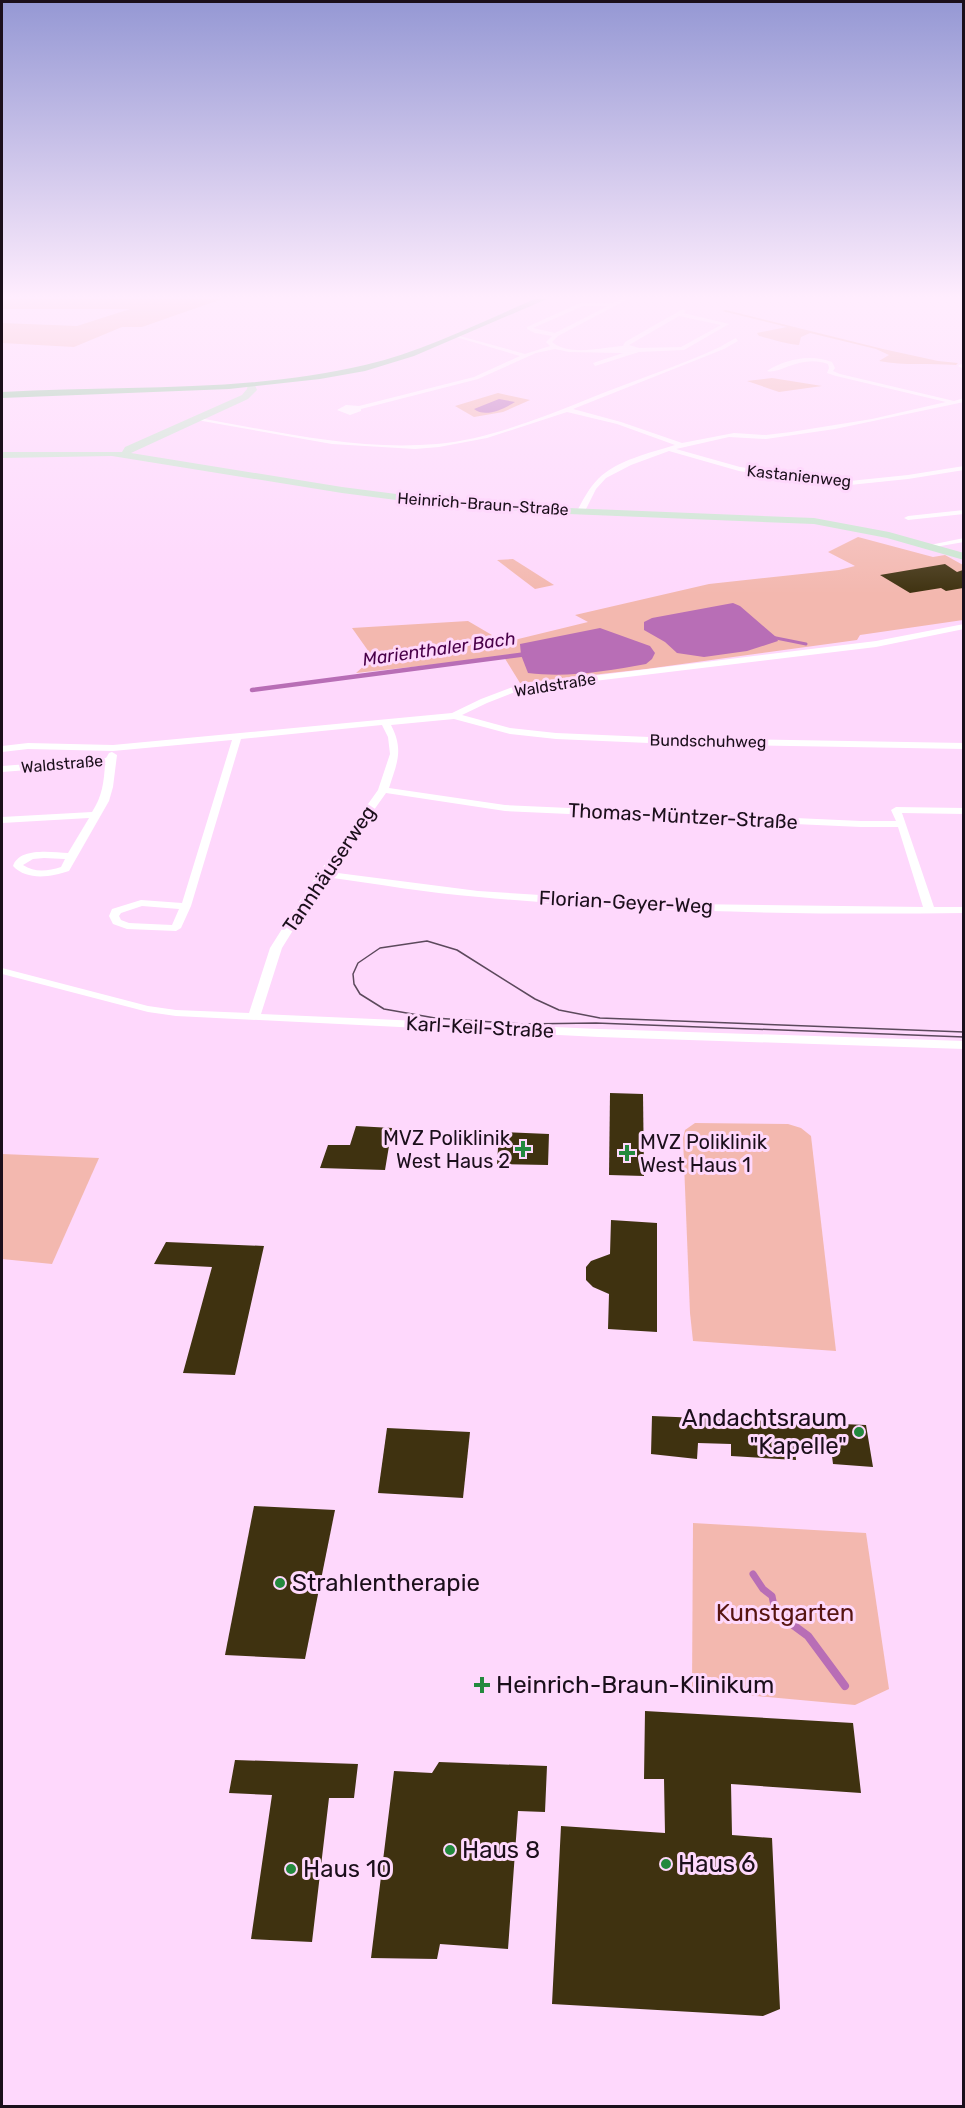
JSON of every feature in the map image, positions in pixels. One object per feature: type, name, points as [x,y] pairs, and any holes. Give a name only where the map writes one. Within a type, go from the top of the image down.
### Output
[{"type":"street","points":[[126,455],[129,449],[244,397]]},
{"type":"street","points":[[358,408],[400,397]]},
{"type":"street","points":[[194,419],[351,445],[417,447],[448,445],[480,438],[599,397]]},
{"type":"street","points":[[933,397],[953,402]]},
{"type":"street","points":[[581,511],[591,491],[604,477],[624,466],[684,446],[731,434],[776,436],[858,424],[963,400]]},
{"type":"street","points":[[567,410],[619,423],[684,446]]},
{"type":"street","name":"Kastanienweg","points":[[672,450],[739,469],[840,484],[908,477],[963,468]]},
{"type":"street","name":"Heinrich-Braun-Straße","points":[[2,455],[104,453],[126,455],[410,499],[581,511],[813,521],[850,526],[963,557]]},
{"type":"street","points":[[908,518],[963,512]]},
{"type":"street","points":[[929,546],[963,540]]},
{"type":"street","name":"Waldstraße","points":[[2,749],[28,746],[113,748],[454,716],[518,688],[876,644],[963,626]]},
{"type":"street","name":"Bundschuhweg","points":[[454,716],[510,731],[556,736],[672,741],[963,746]]},
{"type":"street","name":"Tannhäuserweg","points":[[254,1017],[276,948],[299,910],[383,790],[395,754],[393,737],[385,722]]},
{"type":"street","points":[[186,906],[141,903],[116,911],[114,916],[117,922],[127,926],[176,928],[186,906],[237,737]]},
{"type":"street","name":"Waldstraße","points":[[2,769],[110,761],[113,748]]},
{"type":"street","points":[[71,856],[108,788],[110,761]]},
{"type":"street","name":"Thomas-Müntzer-Straße","points":[[383,790],[505,808],[902,824]]},
{"type":"street","points":[[930,912],[896,810],[963,811]]},
{"type":"street","points":[[2,820],[95,815]]},
{"type":"street","name":"Florian-Geyer-Weg","points":[[324,874],[478,894],[673,906],[930,912],[963,910]]},
{"type":"street","name":"Karl-Keil-Straße","points":[[2,971],[148,1009],[176,1013],[599,1033],[963,1045]]},
{"type":"green space","points":[[484,397],[518,397],[530,400],[503,412],[474,417],[455,406]]},
{"type":"green space","points":[[858,537],[933,557],[945,555],[963,565],[963,620],[860,635],[857,640],[646,669],[520,683],[504,657],[356,673],[366,664],[369,652],[352,628],[468,621],[497,638],[510,641],[588,622],[575,615],[709,584],[839,570],[855,566],[828,552]]},
{"type":"green space","points":[[513,559],[554,585],[535,589],[497,560]]},
{"type":"green space","points":[[695,1123],[788,1124],[801,1128],[811,1136],[836,1351],[693,1341],[683,1138],[685,1130]]},
{"type":"green space","points":[[2,1154],[99,1158],[52,1264],[2,1259]]},
{"type":"green space","name":"Kunstgarten","points":[[693,1523],[866,1533],[889,1689],[855,1705],[692,1690]]},
{"type":"shaded area","points":[[499,399],[515,402],[489,413],[478,412],[474,409]]},
{"type":"shaded area","points":[[733,603],[740,606],[778,641],[747,651],[704,657],[677,653],[665,642],[644,630],[644,622],[652,618]]},
{"type":"shaded area","points":[[600,628],[650,646],[655,653],[652,659],[646,664],[587,673],[558,675],[528,673],[521,655],[520,644]]},
{"type":"building","points":[[945,564],[957,572],[963,570],[963,588],[946,591],[941,588],[910,593],[880,575]]},
{"type":"building","name":"MVZ Poliklinik West Haus 1","points":[[610,1093],[643,1094],[644,1176],[609,1175]]},
{"type":"building","points":[[356,1126],[392,1128],[385,1170],[320,1168],[328,1145],[350,1145]]},
{"type":"building","name":"MVZ Poliklinik West Haus 2","points":[[499,1132],[549,1134],[548,1165],[497,1164]]},
{"type":"building","points":[[611,1220],[657,1223],[657,1332],[608,1329],[609,1294],[593,1287],[586,1280],[586,1267],[591,1261],[610,1254]]},
{"type":"building","points":[[166,1242],[264,1246],[235,1375],[183,1373],[212,1267],[154,1264]]},
{"type":"building","points":[[652,1416],[866,1425],[873,1467],[833,1464],[831,1448],[795,1446],[796,1460],[731,1456],[731,1444],[698,1443],[697,1459],[651,1454]]},
{"type":"building","points":[[387,1428],[470,1432],[463,1498],[378,1493]]},
{"type":"building","name":"Strahlentherapie","points":[[254,1506],[335,1510],[305,1659],[225,1655]]},
{"type":"building","name":"Haus 6","points":[[645,1711],[853,1723],[861,1793],[731,1784],[732,1835],[772,1838],[780,2009],[763,2016],[552,2004],[561,1826],[665,1833],[664,1779],[644,1779]]},
{"type":"building","name":"Haus 10","points":[[235,1760],[358,1764],[354,1798],[329,1798],[312,1942],[251,1939],[272,1795],[229,1793]]},
{"type":"building","name":"Haus 8","points":[[439,1762],[547,1766],[545,1812],[518,1811],[508,1949],[440,1944],[437,1959],[371,1958],[394,1771],[432,1773]]},
{"type":"waterway","name":"Marienthaler Bach","points":[[771,637],[806,644]]},
{"type":"waterway","name":"Marienthaler Bach","points":[[252,690],[527,654]]},
{"type":"waterway","points":[[753,1574],[763,1589],[772,1596],[777,1610]]},
{"type":"waterway","points":[[776,1608],[789,1622],[808,1636],[845,1686]]},
{"type":"tram line","points":[[964,1032],[600,1018],[559,1010],[535,999],[457,950],[427,941],[380,948],[358,963],[353,974],[354,984],[360,994],[384,1009],[435,1018],[522,1024],[596,1023],[964,1037]]},
{"type":"place","name":"MVZ Poliklinik West Haus 2","points":[[523,1149]]},
{"type":"place","name":"MVZ Poliklinik West Haus 1","points":[[627,1153]]},
{"type":"place","name":"Andachtsraum \"Kapelle\"","points":[[859,1432]]},
{"type":"place","name":"Strahlentherapie","points":[[280,1583]]},
{"type":"place","name":"Heinrich-Braun-Klinikum","points":[[482,1685]]},
{"type":"place","name":"Haus 8","points":[[450,1850]]},
{"type":"place","name":"Haus 6","points":[[666,1864]]},
{"type":"place","name":"Haus 10","points":[[291,1869]]}]
